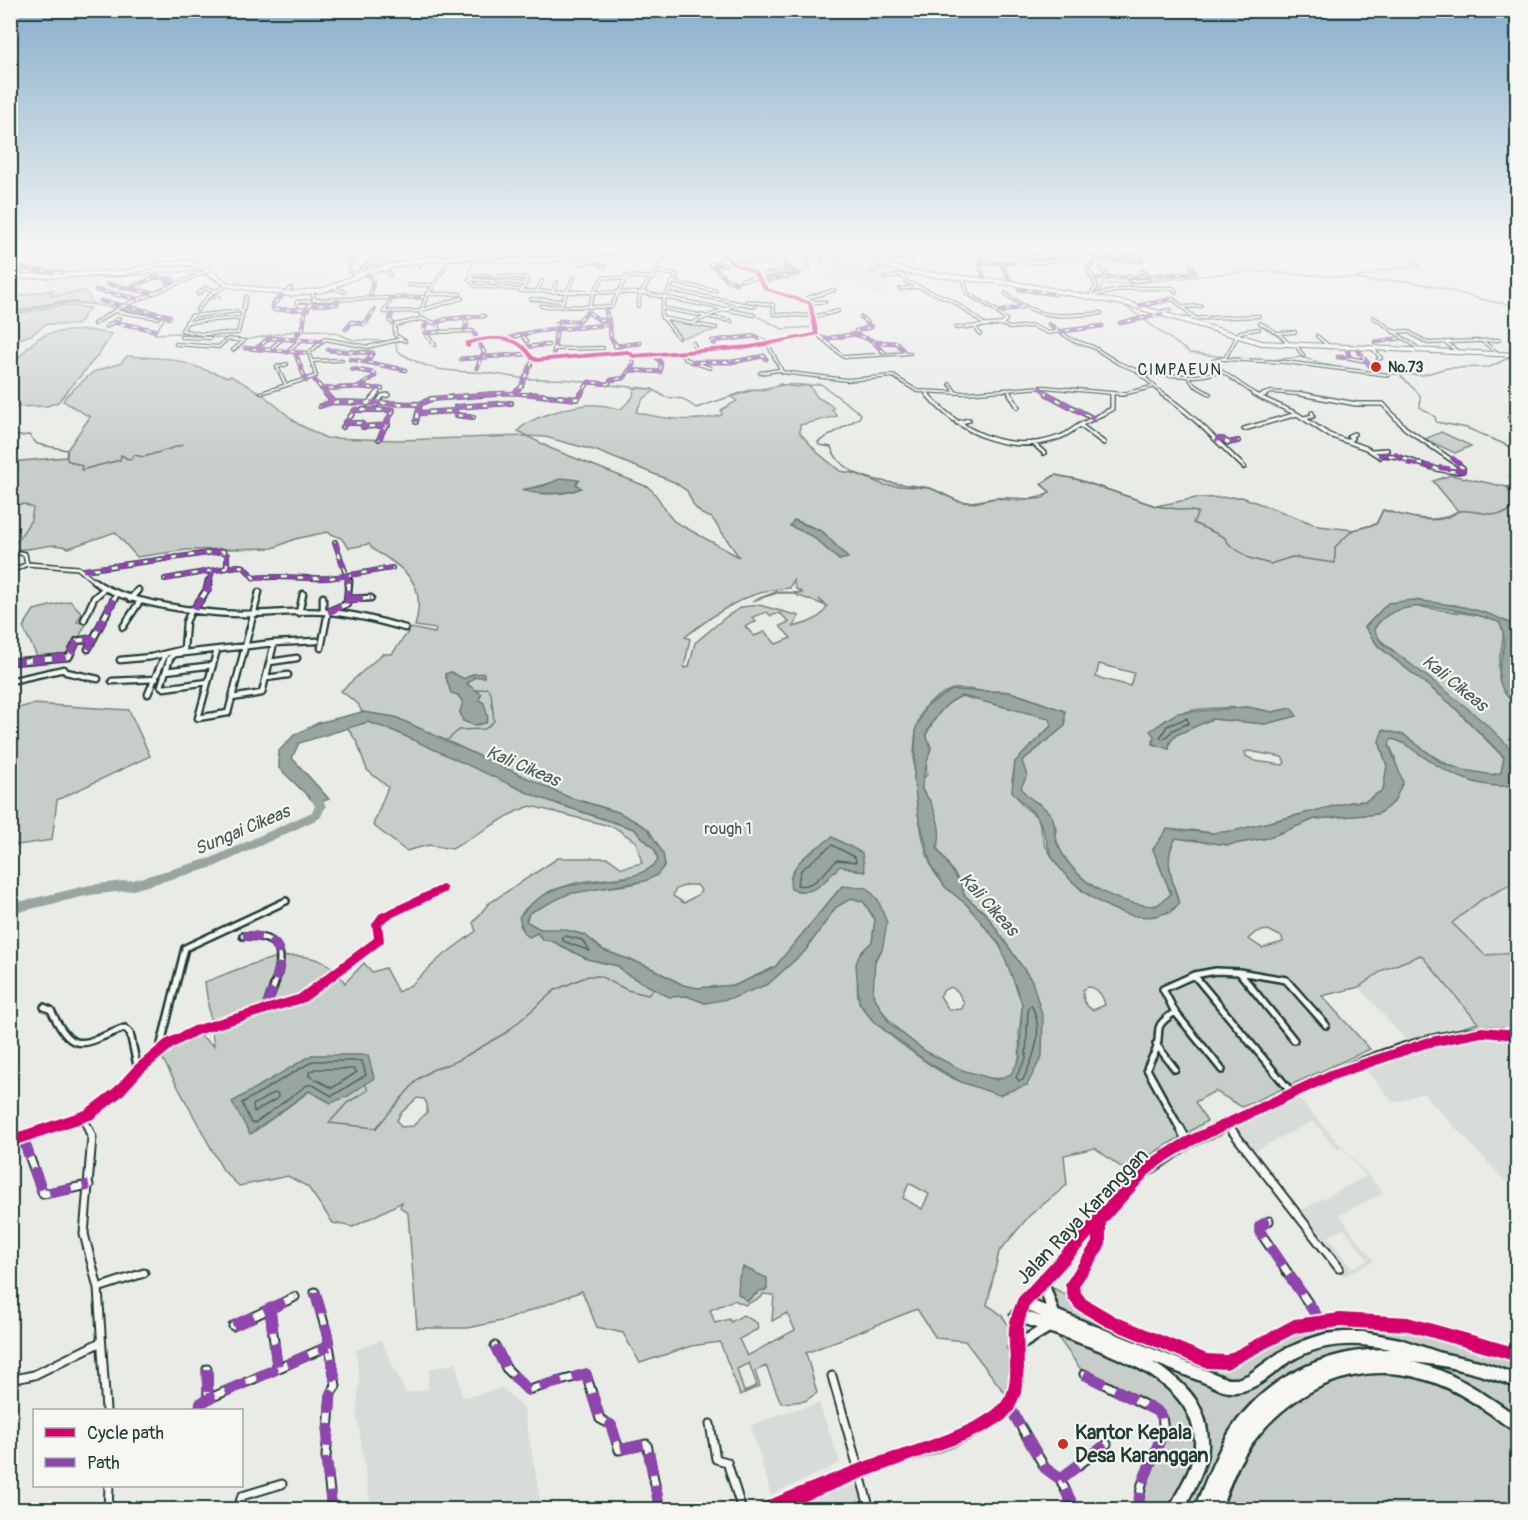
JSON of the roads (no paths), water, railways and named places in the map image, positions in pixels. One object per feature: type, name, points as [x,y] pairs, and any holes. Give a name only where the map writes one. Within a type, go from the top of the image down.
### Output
[{"type":"highway","points":[[1020,1309],[1228,1386],[1245,1384],[1306,1346],[1337,1338],[1377,1339],[1402,1344],[1438,1358]]},
{"type":"highway","points":[[1052,1322],[1163,1374],[1188,1399],[1200,1422],[1202,1446],[1176,1509]]},
{"type":"highway","points":[[1201,1509],[1214,1473],[1229,1443],[1265,1399],[1292,1379],[1312,1369],[1359,1356],[1387,1354],[1438,1358],[1473,1365],[1518,1382]]},
{"type":"highway","points":[[1214,1509],[1230,1465],[1260,1421],[1283,1399],[1307,1384],[1334,1372],[1367,1366],[1400,1367],[1421,1372],[1477,1396],[1518,1425]]},
{"type":"main road","points":[[1177,319],[1262,343],[1347,349],[1457,351],[1514,357]]},
{"type":"main road","name":"Jalan Raya Karanggan","points":[[1020,1309],[1099,1219],[1156,1161],[1188,1142],[1330,1075],[1426,1043],[1482,1032],[1518,1035]]},
{"type":"main road","points":[[1014,1348],[1052,1322],[1043,1282]]},
{"type":"main road","points":[[762,1509],[962,1435],[997,1417],[1009,1406],[1016,1381],[1014,1348],[1020,1309]]},
{"type":"street","points":[[94,324],[102,319]]},
{"type":"street","points":[[105,327],[118,319]]},
{"type":"street","points":[[189,319],[183,331],[210,339]]},
{"type":"street","points":[[186,322],[224,319],[220,334]]},
{"type":"street","points":[[182,337],[239,332],[242,319]]},
{"type":"street","points":[[296,335],[301,331],[305,319]]},
{"type":"street","points":[[346,329],[352,322],[365,324],[368,319]]},
{"type":"street","points":[[390,319],[395,325]]},
{"type":"street","points":[[395,325],[421,319],[435,323],[455,319]]},
{"type":"street","points":[[463,331],[463,328],[467,326],[465,319]]},
{"type":"street","points":[[508,339],[528,331],[579,319]]},
{"type":"street","points":[[597,319],[609,322]]},
{"type":"street","points":[[608,319],[615,346],[622,353]]},
{"type":"street","points":[[663,319],[679,338]]},
{"type":"street","points":[[668,319],[716,328]]},
{"type":"street","points":[[692,323],[702,319]]},
{"type":"street","points":[[719,319],[731,321]]},
{"type":"street","points":[[813,319],[817,334],[844,357],[907,353],[901,344],[895,341],[874,342]]},
{"type":"street","points":[[824,339],[854,334],[871,327],[863,319]]},
{"type":"street","points":[[977,319],[985,325]]},
{"type":"street","points":[[1002,324],[1005,319]]},
{"type":"street","points":[[1120,324],[1146,319]]},
{"type":"street","points":[[1376,319],[1422,351]]},
{"type":"street","points":[[188,345],[199,335],[204,321]]},
{"type":"street","points":[[113,322],[154,330]]},
{"type":"street","points":[[428,322],[424,328],[425,333],[435,345]]},
{"type":"street","points":[[558,324],[581,329],[609,322]]},
{"type":"street","points":[[435,323],[440,332]]},
{"type":"street","points":[[1260,323],[1278,333],[1289,344]]},
{"type":"street","points":[[553,359],[558,324]]},
{"type":"street","points":[[956,328],[1002,324],[1009,328],[1034,326],[1048,333],[1101,326]]},
{"type":"street","points":[[1049,324],[1058,332],[1094,347],[1141,375],[1152,387],[1189,412],[1244,467]]},
{"type":"street","points":[[245,348],[309,353],[329,338],[349,345],[374,346],[403,340],[394,332],[395,325]]},
{"type":"street","points":[[975,327],[980,334]]},
{"type":"street","points":[[1225,358],[1241,331],[1259,329]]},
{"type":"street","points":[[425,333],[473,331],[476,340],[483,348],[483,357],[477,368]]},
{"type":"street","points":[[1393,332],[1407,331],[1426,343],[1498,340]]},
{"type":"street","points":[[1278,333],[1295,332]]},
{"type":"street","points":[[521,334],[527,341]]},
{"type":"street","points":[[524,347],[533,360],[622,353],[630,353],[633,356],[681,354],[768,344],[817,334]]},
{"type":"street","points":[[854,334],[874,342],[886,354]]},
{"type":"street","points":[[717,350],[712,341],[756,336],[768,344],[779,370]]},
{"type":"street","points":[[1317,336],[1330,347]]},
{"type":"street","points":[[256,349],[269,338],[323,341]]},
{"type":"street","points":[[489,338],[491,345]]},
{"type":"street","points":[[468,347],[467,343],[489,338],[508,339],[524,347],[548,345]]},
{"type":"street","points":[[1385,350],[1375,342],[1401,338]]},
{"type":"street","points":[[176,344],[218,348],[228,339],[244,341],[233,350]]},
{"type":"street","points":[[269,350],[282,339]]},
{"type":"street","points":[[287,352],[300,340]]},
{"type":"street","points":[[1482,341],[1499,354]]},
{"type":"street","points":[[1445,342],[1457,351]]},
{"type":"street","points":[[615,346],[640,343]]},
{"type":"street","points":[[693,343],[698,353]]},
{"type":"street","points":[[1435,343],[1446,351]]},
{"type":"street","points":[[1296,345],[1303,356]]},
{"type":"street","points":[[555,349],[603,348]]},
{"type":"street","points":[[1347,349],[1350,358]]},
{"type":"street","points":[[1357,349],[1370,366]]},
{"type":"street","points":[[328,350],[374,353],[360,366],[364,368],[363,370]]},
{"type":"street","points":[[1374,350],[1381,358],[1378,359]]},
{"type":"street","points":[[295,352],[306,381]]},
{"type":"street","points":[[261,393],[313,378],[317,373],[309,353]]},
{"type":"street","points":[[461,358],[527,354]]},
{"type":"street","points":[[681,354],[691,362],[710,368]]},
{"type":"street","points":[[629,370],[660,372],[661,363],[655,355]]},
{"type":"street","points":[[320,406],[333,402],[376,405],[420,404],[431,399],[513,393],[578,399],[588,383],[608,384],[611,380],[624,378],[633,365],[633,356]]},
{"type":"street","points":[[691,362],[732,362],[764,356],[766,359]]},
{"type":"street","points":[[1338,357],[1366,361]]},
{"type":"street","points":[[1260,396],[1271,392],[1292,392],[1356,404],[1383,404],[1405,428],[1463,468],[1463,471],[1456,472],[1408,463],[1395,454],[1379,456],[1372,451],[1329,435],[1297,414],[1248,392],[1220,370],[1213,360],[1225,358],[1288,362],[1389,375]]},
{"type":"street","points":[[350,359],[405,370]]},
{"type":"street","points":[[312,361],[342,360]]},
{"type":"street","points":[[513,393],[521,387],[533,360]]},
{"type":"street","points":[[286,385],[277,366],[287,364]]},
{"type":"street","points":[[352,369],[363,370],[375,375],[360,387]]},
{"type":"street","points":[[760,373],[779,370],[842,379],[893,376],[914,390],[926,392],[956,393],[1039,387],[1128,393],[1152,387]]},
{"type":"street","points":[[1141,375],[1157,373],[1206,375],[1220,370]]},
{"type":"street","points":[[1187,375],[1194,385],[1210,394]]},
{"type":"street","points":[[313,378],[333,402]]},
{"type":"street","points":[[1229,383],[1237,382]]},
{"type":"street","points":[[950,384],[956,393]]},
{"type":"street","points":[[321,389],[360,387],[381,389],[367,404]]},
{"type":"street","points":[[1039,387],[1051,397],[1094,419]]},
{"type":"street","points":[[1008,390],[1018,407]]},
{"type":"street","points":[[926,392],[947,416],[972,434],[996,441],[1033,443],[1062,437],[1112,409],[1114,403],[1112,393]]},
{"type":"street","points":[[1241,393],[1248,392]]},
{"type":"street","points":[[376,405],[382,396],[388,395]]},
{"type":"street","points":[[460,398],[456,415],[473,417]]},
{"type":"street","points":[[416,422],[420,404]]},
{"type":"street","points":[[418,413],[511,404]]},
{"type":"street","points":[[343,428],[355,410],[393,410],[388,425],[379,439]]},
{"type":"street","points":[[1304,418],[1313,416],[1312,413]]},
{"type":"street","points":[[1244,429],[1297,414]]},
{"type":"street","points":[[1510,417],[1518,414]]},
{"type":"street","points":[[957,423],[969,420]]},
{"type":"street","points":[[345,423],[362,423],[362,426],[388,425]]},
{"type":"street","points":[[1080,425],[1104,443]]},
{"type":"street","points":[[1348,441],[1352,438],[1349,436],[1354,434]]},
{"type":"street","points":[[1215,439],[1223,439],[1228,443],[1238,441]]},
{"type":"street","points":[[1033,443],[1044,453]]},
{"type":"street","points":[[1372,451],[1388,450]]},
{"type":"street","points":[[326,612],[346,605],[349,599],[347,575],[335,542]]},
{"type":"street","points":[[10,551],[25,555],[27,564]]},
{"type":"street","points":[[10,572],[27,564],[83,570],[223,551],[226,555],[227,568]]},
{"type":"street","points":[[165,579],[241,566],[254,578],[281,575],[289,578],[306,576],[326,578],[392,568]]},
{"type":"street","points":[[83,570],[104,589],[116,595],[140,601],[193,609],[254,614],[326,612],[369,618],[405,628]]},
{"type":"street","points":[[120,660],[165,655],[184,649],[186,622],[207,590],[212,571]]},
{"type":"street","points":[[84,620],[94,597],[104,589]]},
{"type":"street","points":[[130,599],[138,591]]},
{"type":"street","points":[[217,650],[198,718],[225,714],[232,698],[259,592]]},
{"type":"street","points":[[299,613],[303,594]]},
{"type":"street","points":[[88,649],[116,595]]},
{"type":"street","points":[[321,648],[326,612],[323,597]]},
{"type":"street","points":[[349,599],[371,598]]},
{"type":"street","points":[[123,627],[130,611],[140,601]]},
{"type":"street","points":[[10,662],[69,657],[77,641],[94,638]]},
{"type":"street","points":[[208,682],[162,687],[172,656],[274,643],[317,641]]},
{"type":"street","points":[[232,698],[261,694],[274,643]]},
{"type":"street","points":[[148,694],[165,655]]},
{"type":"street","points":[[270,662],[297,658]]},
{"type":"street","points":[[166,671],[213,665]]},
{"type":"street","points":[[10,681],[64,669],[66,672],[75,672],[98,679]]},
{"type":"street","points":[[266,678],[288,675]]},
{"type":"street","points":[[112,681],[156,679]]},
{"type":"street","points":[[10,1141],[82,1118],[118,1092],[159,1052],[194,1031],[301,999],[315,991],[379,940],[377,924],[383,917],[442,889]]},
{"type":"street","points":[[159,1052],[186,947],[286,901]]},
{"type":"street","points":[[243,936],[265,936],[273,939],[280,948],[280,962],[266,1008]]},
{"type":"street","points":[[1222,1070],[1174,1012],[1163,989],[1194,975],[1216,971],[1239,972],[1286,980],[1326,1025]]},
{"type":"street","points":[[1239,972],[1294,1040]]},
{"type":"street","points":[[1194,975],[1292,1094]]},
{"type":"street","points":[[44,1007],[51,1010],[62,1034],[74,1043],[84,1043],[125,1028],[130,1033],[138,1070]]},
{"type":"street","points":[[1174,1012],[1161,1021],[1156,1028],[1156,1044],[1147,1069],[1188,1142]]},
{"type":"street","points":[[1156,1044],[1175,1069]]},
{"type":"street","points":[[82,1118],[86,1121],[92,1137],[84,1234],[98,1288],[106,1409]]},
{"type":"street","points":[[1227,1124],[1339,1268]]},
{"type":"street","points":[[22,1136],[44,1195],[89,1185]]},
{"type":"street","points":[[1099,1219],[1099,1244],[1072,1284],[1073,1293],[1081,1304],[1110,1321],[1207,1361],[1227,1362],[1284,1329],[1340,1320],[1408,1324],[1518,1355]]},
{"type":"street","points":[[1269,1221],[1260,1226],[1260,1232],[1321,1322]]},
{"type":"street","points":[[98,1288],[144,1273]]},
{"type":"street","points":[[315,1292],[336,1384],[331,1393],[327,1451],[332,1509]]},
{"type":"street","points":[[232,1326],[295,1297]]},
{"type":"street","points":[[270,1309],[278,1366]]},
{"type":"street","points":[[10,1380],[34,1375],[101,1342]]},
{"type":"street","points":[[199,1409],[201,1403],[208,1399],[278,1366],[329,1346]]},
{"type":"street","points":[[495,1347],[507,1370],[528,1390],[586,1374],[600,1419],[611,1425],[619,1450],[647,1444],[660,1509]]},
{"type":"street","points":[[207,1369],[208,1399]]},
{"type":"street","points":[[1083,1374],[1156,1411],[1162,1418],[1164,1430],[1142,1484],[1137,1509]]},
{"type":"street","points":[[832,1376],[870,1509]]},
{"type":"street","points":[[1009,1406],[1040,1461],[1060,1479],[1075,1509]]},
{"type":"street","points":[[710,1424],[716,1459],[727,1462],[742,1509]]},
{"type":"street","points":[[1060,1479],[1107,1444]]},
{"type":"street","points":[[237,1509],[241,1497],[282,1484]]},
{"type":"street","points":[[108,1509],[109,1487]]},
{"type":"water","points":[[562,478],[579,480],[576,484],[581,488],[574,491],[551,493],[521,490],[543,486]]},
{"type":"water","points":[[794,520],[823,532],[848,558],[839,560],[812,536],[790,526]]},
{"type":"water","points":[[1413,600],[1477,610],[1513,625],[1517,641],[1509,671],[1510,683],[1517,693],[1517,706],[1500,684],[1499,674],[1504,644],[1499,622],[1450,609],[1414,607],[1398,610],[1384,617],[1374,629],[1381,642],[1476,715],[1508,746],[1518,765],[1517,776],[1512,785],[1477,783],[1454,775],[1404,744],[1391,739],[1389,745],[1403,782],[1394,802],[1378,814],[1315,819],[1267,838],[1228,845],[1176,838],[1169,862],[1179,904],[1164,914],[1147,917],[1129,915],[1094,899],[1078,887],[1054,860],[1037,817],[1012,791],[1015,762],[1052,725],[1048,718],[962,696],[940,712],[926,734],[931,748],[922,786],[937,818],[939,842],[937,848],[962,886],[964,895],[986,914],[1032,981],[1043,1018],[1042,1056],[1027,1085],[999,1095],[961,1082],[927,1062],[873,1021],[859,1002],[856,964],[860,953],[872,942],[875,920],[864,902],[852,898],[836,907],[805,951],[768,984],[733,998],[705,1003],[687,996],[669,997],[626,974],[618,966],[587,959],[552,941],[543,940],[537,933],[529,937],[524,933],[519,917],[535,901],[553,891],[573,885],[629,877],[645,871],[658,861],[655,850],[634,829],[537,797],[394,731],[368,722],[299,743],[292,758],[329,799],[316,804],[279,768],[279,751],[294,735],[318,723],[362,712],[395,717],[568,797],[618,812],[648,829],[663,853],[665,865],[657,875],[645,881],[568,894],[529,913],[526,921],[540,929],[563,929],[585,935],[603,950],[647,966],[683,985],[698,988],[736,985],[775,967],[842,886],[867,888],[878,900],[887,923],[882,950],[875,959],[873,995],[890,1024],[925,1051],[962,1070],[997,1080],[1011,1074],[1020,1058],[1022,1003],[1000,945],[967,905],[945,887],[932,868],[918,814],[914,780],[916,728],[926,706],[952,690],[1010,692],[1065,711],[1065,726],[1022,761],[1027,776],[1021,787],[1051,815],[1056,841],[1063,855],[1084,879],[1096,888],[1125,901],[1156,906],[1171,894],[1153,849],[1167,829],[1212,833],[1233,831],[1351,802],[1366,801],[1383,790],[1387,766],[1379,741],[1383,730],[1404,735],[1442,763],[1493,775],[1501,773],[1504,757],[1451,704],[1378,646],[1365,627],[1388,603]]},
{"type":"water","points":[[451,672],[464,679],[473,674],[484,673],[484,677],[474,677],[467,684],[481,694],[479,700],[484,703],[488,718],[486,723],[473,725],[463,721],[460,712],[463,702],[458,695],[451,693],[445,674]]},
{"type":"water","points":[[1247,707],[1272,712],[1291,708],[1297,716],[1265,724],[1212,719],[1176,735],[1170,742],[1169,749],[1153,744],[1154,736],[1150,731],[1177,713]]},
{"type":"water","points":[[832,837],[862,853],[865,872],[840,866],[813,890],[791,889],[792,872],[797,865]]},
{"type":"water","points":[[312,1055],[368,1055],[374,1078],[348,1096],[331,1103],[309,1091],[250,1134],[232,1102]]},
{"type":"water","points":[[743,1267],[767,1278],[767,1290],[759,1291],[747,1301],[738,1294],[739,1277]]},
{"type":"waterway","points":[[164,319],[154,334],[180,333],[228,339]]},
{"type":"waterway","points":[[762,319],[783,329],[813,327]]},
{"type":"waterway","points":[[1143,319],[1190,353],[1243,359]]},
{"type":"waterway","points":[[245,340],[294,331],[317,330],[336,333],[353,340],[388,341]]},
{"type":"waterway","points":[[392,342],[396,343],[397,351],[421,364],[440,370],[527,379],[571,380],[593,384]]},
{"type":"waterway","points":[[1272,360],[1301,357],[1334,367]]},
{"type":"waterway","points":[[1389,374],[1423,375],[1447,368],[1490,367],[1510,357]]},
{"type":"waterway","points":[[1401,376],[1420,395],[1420,407],[1435,417],[1436,422],[1467,428],[1518,450]]},
{"type":"waterway","points":[[610,385],[652,389],[665,397],[683,399],[696,408],[753,389],[768,390],[779,384],[795,387],[821,384],[861,414],[859,418],[818,442],[819,445],[831,447],[848,469],[860,475],[874,480],[929,488],[955,500],[968,502],[996,498],[1037,498],[1050,492],[1041,484],[1055,475],[1076,479],[1156,506],[1198,512],[1193,523],[1224,537],[1230,545],[1249,558],[1270,564],[1292,557],[1335,563],[1335,547],[1353,530],[1376,524],[1383,510],[1427,519],[1445,517],[1459,511],[1505,513],[1516,504],[1507,487],[1516,485],[1510,476],[1518,474]]},
{"type":"waterway","points":[[10,437],[29,435],[37,444],[67,450],[67,460],[82,466],[81,470],[120,460],[121,455],[130,460],[134,455],[144,457],[182,445]]},
{"type":"waterway","points":[[445,742],[459,730],[485,729],[494,721],[491,693],[487,688],[476,690]]},
{"type":"waterway","name":"Sungai Cikeas","points":[[10,909],[90,890],[133,885],[214,862],[316,815],[321,806],[312,792]]},
{"type":"waterway","points":[[376,1128],[418,1079],[432,1070],[457,1061],[507,1032],[555,990],[588,976],[600,976],[627,990],[648,995],[654,989]]},
{"type":"waterway","points":[[365,1083],[368,1090],[347,1103],[329,1123],[376,1128]]},
{"type":"place","name":"No.73","points":[[1376,367]]},
{"type":"place","name":"Kantor Kepala Desa Karanggan","points":[[1063,1444]]},
{"type":"district","name":"CIMPAEUN","points":[[1180,369]]},
{"type":"water label","name":"Kali Cikeas","points":[[1455,683]]},
{"type":"water label","name":"Kali Cikeas","points":[[523,766]]},
{"type":"water label","name":"Kali Cikeas","points":[[989,904]]},
{"type":"park label","name":"rough 1","points":[[728,828]]}]
